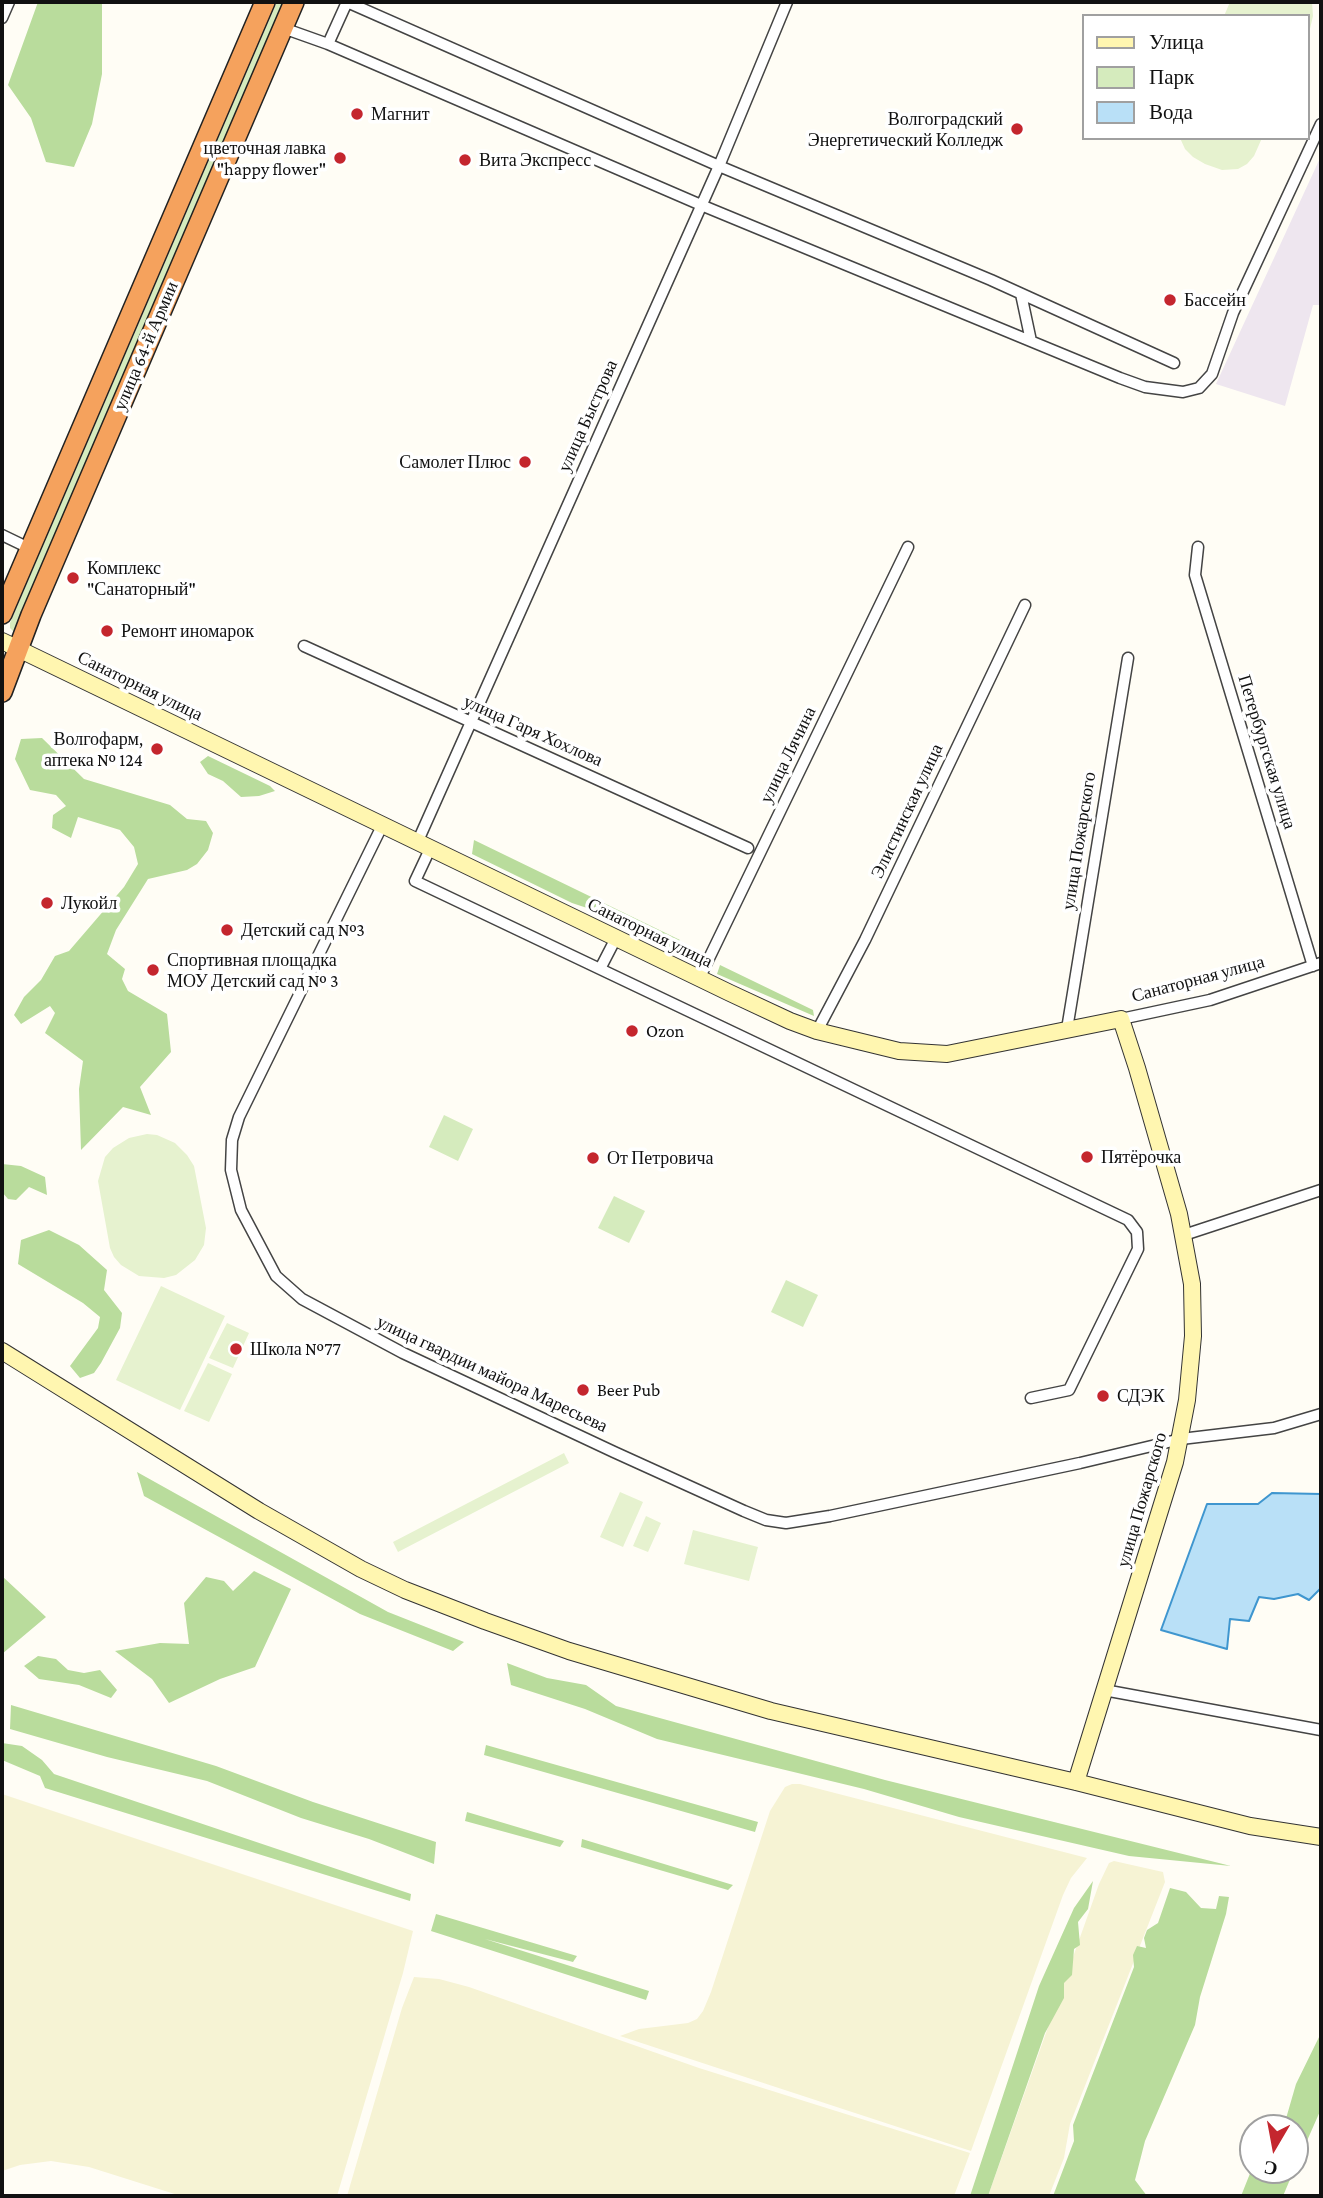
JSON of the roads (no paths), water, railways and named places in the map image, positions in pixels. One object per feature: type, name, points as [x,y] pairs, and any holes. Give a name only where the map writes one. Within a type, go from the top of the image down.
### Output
[{"type":"highway","name":"улица 64-й Армии","points":[[2,614],[265,2]]},
{"type":"highway","name":"улица 64-й Армии","points":[[2,692],[11,646],[31,615],[294,2]]},
{"type":"street","points":[[2,18],[9,2]]},
{"type":"street","points":[[328,44],[347,2],[1174,363]]},
{"type":"street","name":"улица Быстрова","points":[[600,967],[415,881],[423,846],[471,722],[719,166],[787,2]]},
{"type":"street","points":[[283,28],[328,44],[701,205],[1031,341],[1145,387],[1182,392],[1199,388],[1212,374],[1233,313],[1321,124]]},
{"type":"street","points":[[1021,294],[1031,341]]},
{"type":"street","points":[[2,535],[31,550]]},
{"type":"street","name":"улица Лячина","points":[[699,979],[908,547]]},
{"type":"street","name":"Петербургская улица","points":[[1198,547],[1195,575],[1317,965]]},
{"type":"street","name":"Элистинская улица","points":[[817,1031],[865,940],[1025,606]]},
{"type":"street","name":"Санаторная улица","points":[[11,646],[699,979],[817,1031],[899,1051],[947,1054],[1210,1000],[1317,965]]},
{"type":"street","name":"улица Гаря Хохлова","points":[[304,646],[748,848]]},
{"type":"street","name":"улица Пожарского","points":[[1067,1029],[1128,658]]},
{"type":"street","name":"улица гвардии майора Маресьева","points":[[382,826],[239,1117],[232,1140],[231,1170],[241,1210],[276,1276],[302,1299],[332,1317],[442,1371],[733,1507],[775,1522],[795,1522],[830,1516],[1181,1439],[1274,1428],[1321,1414]]},
{"type":"street","points":[[616,938],[600,967],[1134,1225],[1138,1249],[1069,1390],[1031,1398]]},
{"type":"street","name":"улица Пожарского","points":[[1076,1782],[1181,1439],[1193,1336],[1192,1284],[1184,1235],[1158,1138],[1121,1019]]},
{"type":"street","points":[[1184,1235],[1321,1190]]},
{"type":"street","points":[[2,1351],[259,1511],[361,1569],[405,1590],[569,1651],[771,1711],[1076,1782],[1250,1826],[1321,1837]]},
{"type":"street","points":[[1104,1690],[1321,1730]]},
{"type":"water","points":[[1272,1493],[1321,1494],[1321,1588],[1309,1600],[1298,1594],[1274,1599],[1259,1597],[1249,1621],[1230,1619],[1227,1649],[1161,1630],[1207,1504],[1258,1504]]},
{"type":"place","name":"Магнит","points":[[357,114]]},
{"type":"place","name":"Волгоградский Энергетический Колледж","points":[[1017,129]]},
{"type":"place","name":"цветочная лавка \"happy flower\"","points":[[340,158]]},
{"type":"place","name":"Вита Экспресс","points":[[465,160]]},
{"type":"place","name":"Бассейн","points":[[1170,300]]},
{"type":"place","name":"Самолет Плюс","points":[[525,462]]},
{"type":"place","name":"Комплекс \"Санаторный\"","points":[[73,578]]},
{"type":"place","name":"Ремонт иномарок","points":[[107,631]]},
{"type":"place","name":"Волгофарм, аптека № 124","points":[[157,749]]},
{"type":"place","name":"Лукойл","points":[[47,903]]},
{"type":"place","name":"Детский сад №3","points":[[227,930]]},
{"type":"place","name":"Спортивная площадка МОУ Детский сад № 3","points":[[153,970]]},
{"type":"place","name":"Ozon","points":[[632,1031]]},
{"type":"place","name":"Пятёрочка","points":[[1087,1157]]},
{"type":"place","name":"От Петровича","points":[[593,1158]]},
{"type":"place","name":"Школа №77","points":[[236,1349]]},
{"type":"place","name":"Beer Pub","points":[[583,1390]]},
{"type":"place","name":"СДЭК","points":[[1103,1396]]}]
